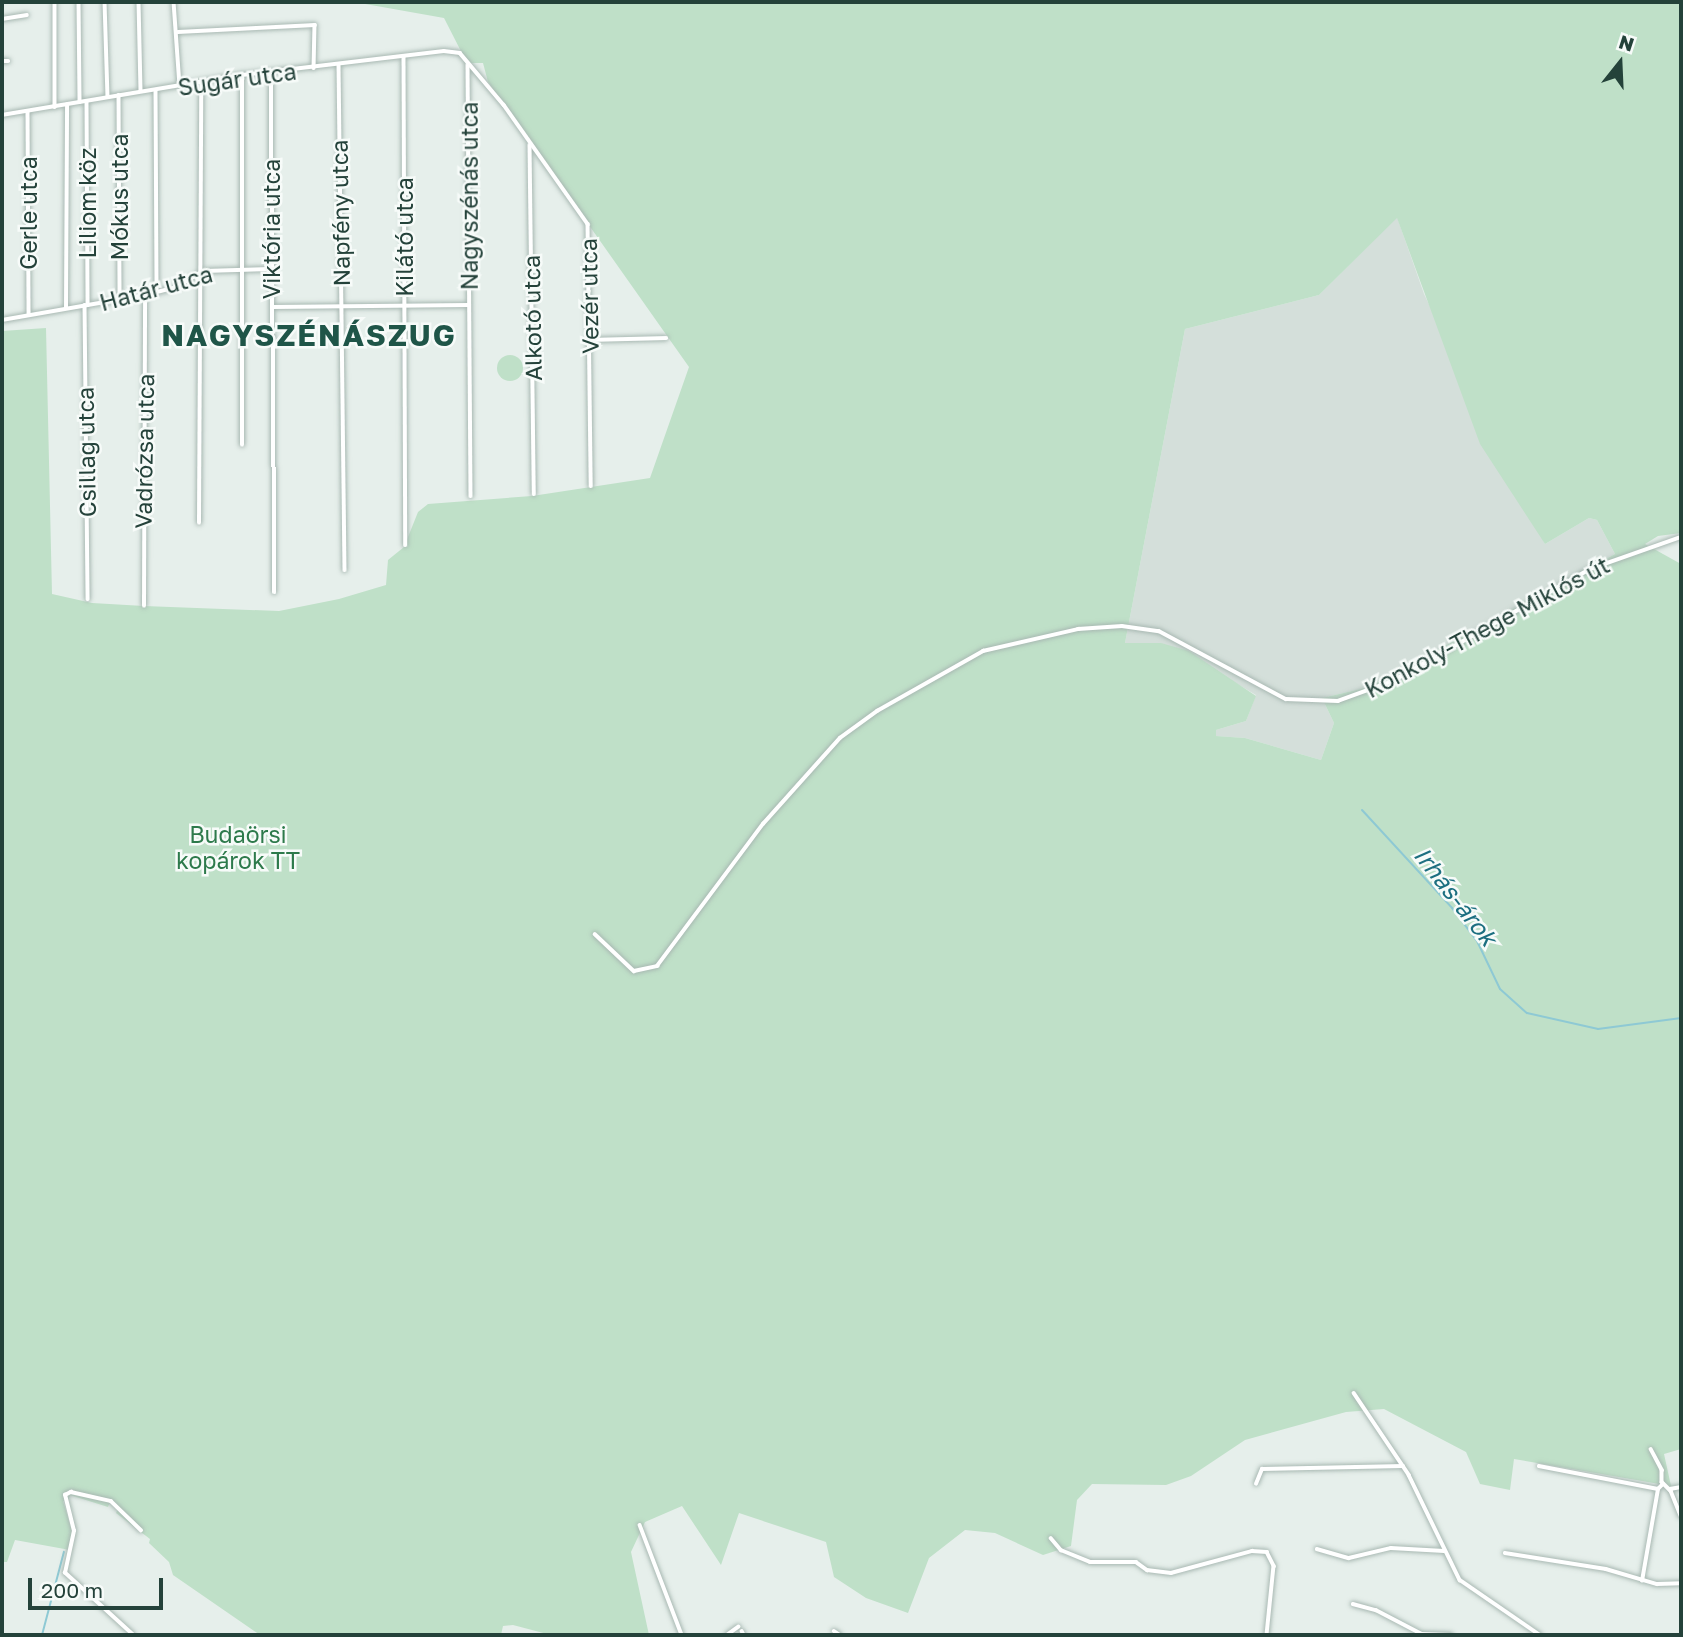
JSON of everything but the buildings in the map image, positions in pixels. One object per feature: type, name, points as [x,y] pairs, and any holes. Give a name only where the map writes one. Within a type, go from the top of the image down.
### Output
[{"type":"street","points":[[55,2],[55,107]]},
{"type":"street","points":[[79,2],[80,102]]},
{"type":"street","points":[[105,2],[108,97]]},
{"type":"street","points":[[139,2],[141,91]]},
{"type":"street","points":[[174,2],[180,86]]},
{"type":"street","points":[[2,19],[27,15]]},
{"type":"street","points":[[178,32],[315,25],[314,68]]},
{"type":"street","name":"Sugár utca","points":[[2,115],[242,75],[271,75],[454,50],[467,63]]},
{"type":"street","name":"Kilátó utca","points":[[404,56],[406,545]]},
{"type":"street","points":[[2,61],[8,61]]},
{"type":"street","name":"Vezér utca","points":[[467,63],[589,224],[591,486]]},
{"type":"street","name":"Nagyszénás utca","points":[[467,63],[471,496]]},
{"type":"street","name":"Napfény utca","points":[[339,64],[345,570]]},
{"type":"street","points":[[242,75],[242,445]]},
{"type":"street","name":"Viktória utca","points":[[271,75],[270,269],[275,592]]},
{"type":"street","points":[[199,523],[201,82]]},
{"type":"street","points":[[156,90],[157,291]]},
{"type":"street","name":"Mókus utca","points":[[119,95],[120,298]]},
{"type":"street","name":"Liliom köz","points":[[86,101],[86,305]]},
{"type":"street","points":[[66,308],[67,105]]},
{"type":"street","name":"Gerle utca","points":[[28,111],[29,315]]},
{"type":"street","name":"Alkotó utca","points":[[530,143],[534,494]]},
{"type":"street","name":"Határ utca","points":[[2,320],[145,295],[176,287],[201,272],[270,269]]},
{"type":"street","name":"Vadrózsa utca","points":[[144,606],[145,295]]},
{"type":"street","name":"Csillag utca","points":[[86,305],[88,599]]},
{"type":"street","points":[[272,307],[470,305]]},
{"type":"street","points":[[590,340],[666,338]]},
{"type":"street","name":"Konkoly-Thege Miklós út","points":[[595,934],[634,971],[654,969],[763,824],[852,728],[983,651],[1024,638],[1099,627],[1159,631],[1286,699],[1338,701],[1393,681],[1590,569],[1681,537]]},
{"type":"street","points":[[1354,1393],[1364,1415],[1403,1465],[1462,1583],[1540,1635]]},
{"type":"street","points":[[1642,1581],[1658,1489],[1662,1484],[1662,1470],[1651,1449]]},
{"type":"street","points":[[1256,1485],[1262,1469],[1403,1465]]},
{"type":"street","points":[[1539,1466],[1658,1489]]},
{"type":"street","points":[[1662,1484],[1670,1489],[1681,1516]]},
{"type":"street","points":[[1670,1489],[1681,1487]]},
{"type":"street","points":[[134,1635],[65,1573],[74,1542],[67,1493],[111,1501],[141,1530]]},
{"type":"street","points":[[640,1525],[682,1635]]},
{"type":"street","points":[[1051,1538],[1060,1550],[1090,1562],[1136,1562],[1147,1570],[1171,1573],[1252,1551],[1267,1552],[1274,1563],[1267,1635]]},
{"type":"street","points":[[1317,1549],[1349,1558],[1391,1548],[1444,1551]]},
{"type":"street","points":[[1505,1553],[1606,1569],[1642,1581],[1681,1583]]},
{"type":"street","points":[[1353,1604],[1376,1610],[1420,1635],[1451,1635]]},
{"type":"street","points":[[727,1635],[741,1631]]},
{"type":"street","points":[[834,1631],[840,1635]]},
{"type":"shaded area","points":[[1397,217],[1424,294],[1545,544],[1589,518],[1597,520],[1615,554],[1369,687],[1322,698],[1334,723],[1321,760],[1245,738],[1215,736],[1216,730],[1246,721],[1256,695],[1215,671],[1125,643],[1185,329],[1319,295]]},
{"type":"green space","name":"Budaörsi kopárok TT","points":[[354,2],[1681,2],[1681,533],[1658,536],[1645,544],[1681,564],[1681,1449],[1664,1454],[1671,1486],[1514,1459],[1510,1490],[1480,1484],[1466,1452],[1384,1409],[1346,1412],[1245,1440],[1191,1476],[1166,1485],[1092,1484],[1077,1500],[1071,1546],[1043,1555],[995,1533],[965,1530],[929,1558],[908,1613],[866,1598],[834,1577],[826,1542],[739,1513],[721,1565],[682,1506],[645,1522],[631,1552],[649,1635],[551,1635],[513,1625],[503,1626],[501,1635],[260,1635],[173,1575],[169,1562],[149,1543],[150,1539],[116,1513],[118,1509],[110,1502],[108,1507],[70,1495],[68,1502],[63,1501],[72,1531],[70,1550],[15,1540],[7,1562],[2,1562],[2,331],[46,328],[52,594],[92,603],[279,611],[339,599],[386,585],[388,560],[404,547],[418,512],[428,504],[532,496],[650,478],[689,367],[488,82],[483,63],[467,63],[444,18]],"holes":[[[1397,218],[1480,444],[1545,544],[1589,518],[1597,520],[1615,554],[1369,687],[1322,698],[1334,723],[1321,760],[1245,738],[1216,736],[1216,730],[1246,721],[1256,696],[1189,651],[1161,643],[1125,643],[1185,329],[1319,295]]]},
{"type":"green space","points":[[510,355],[519,359],[523,368],[519,377],[510,381],[501,377],[497,368],[501,359]]},
{"type":"waterway","name":"Irhás-árok","points":[[1362,810],[1452,908],[1477,941],[1500,989],[1527,1013],[1598,1029],[1681,1018]]},
{"type":"waterway","points":[[42,1635],[64,1552]]},
{"type":"district","name":"NAGYSZÉNÁSZUG","points":[[309,335]]}]
